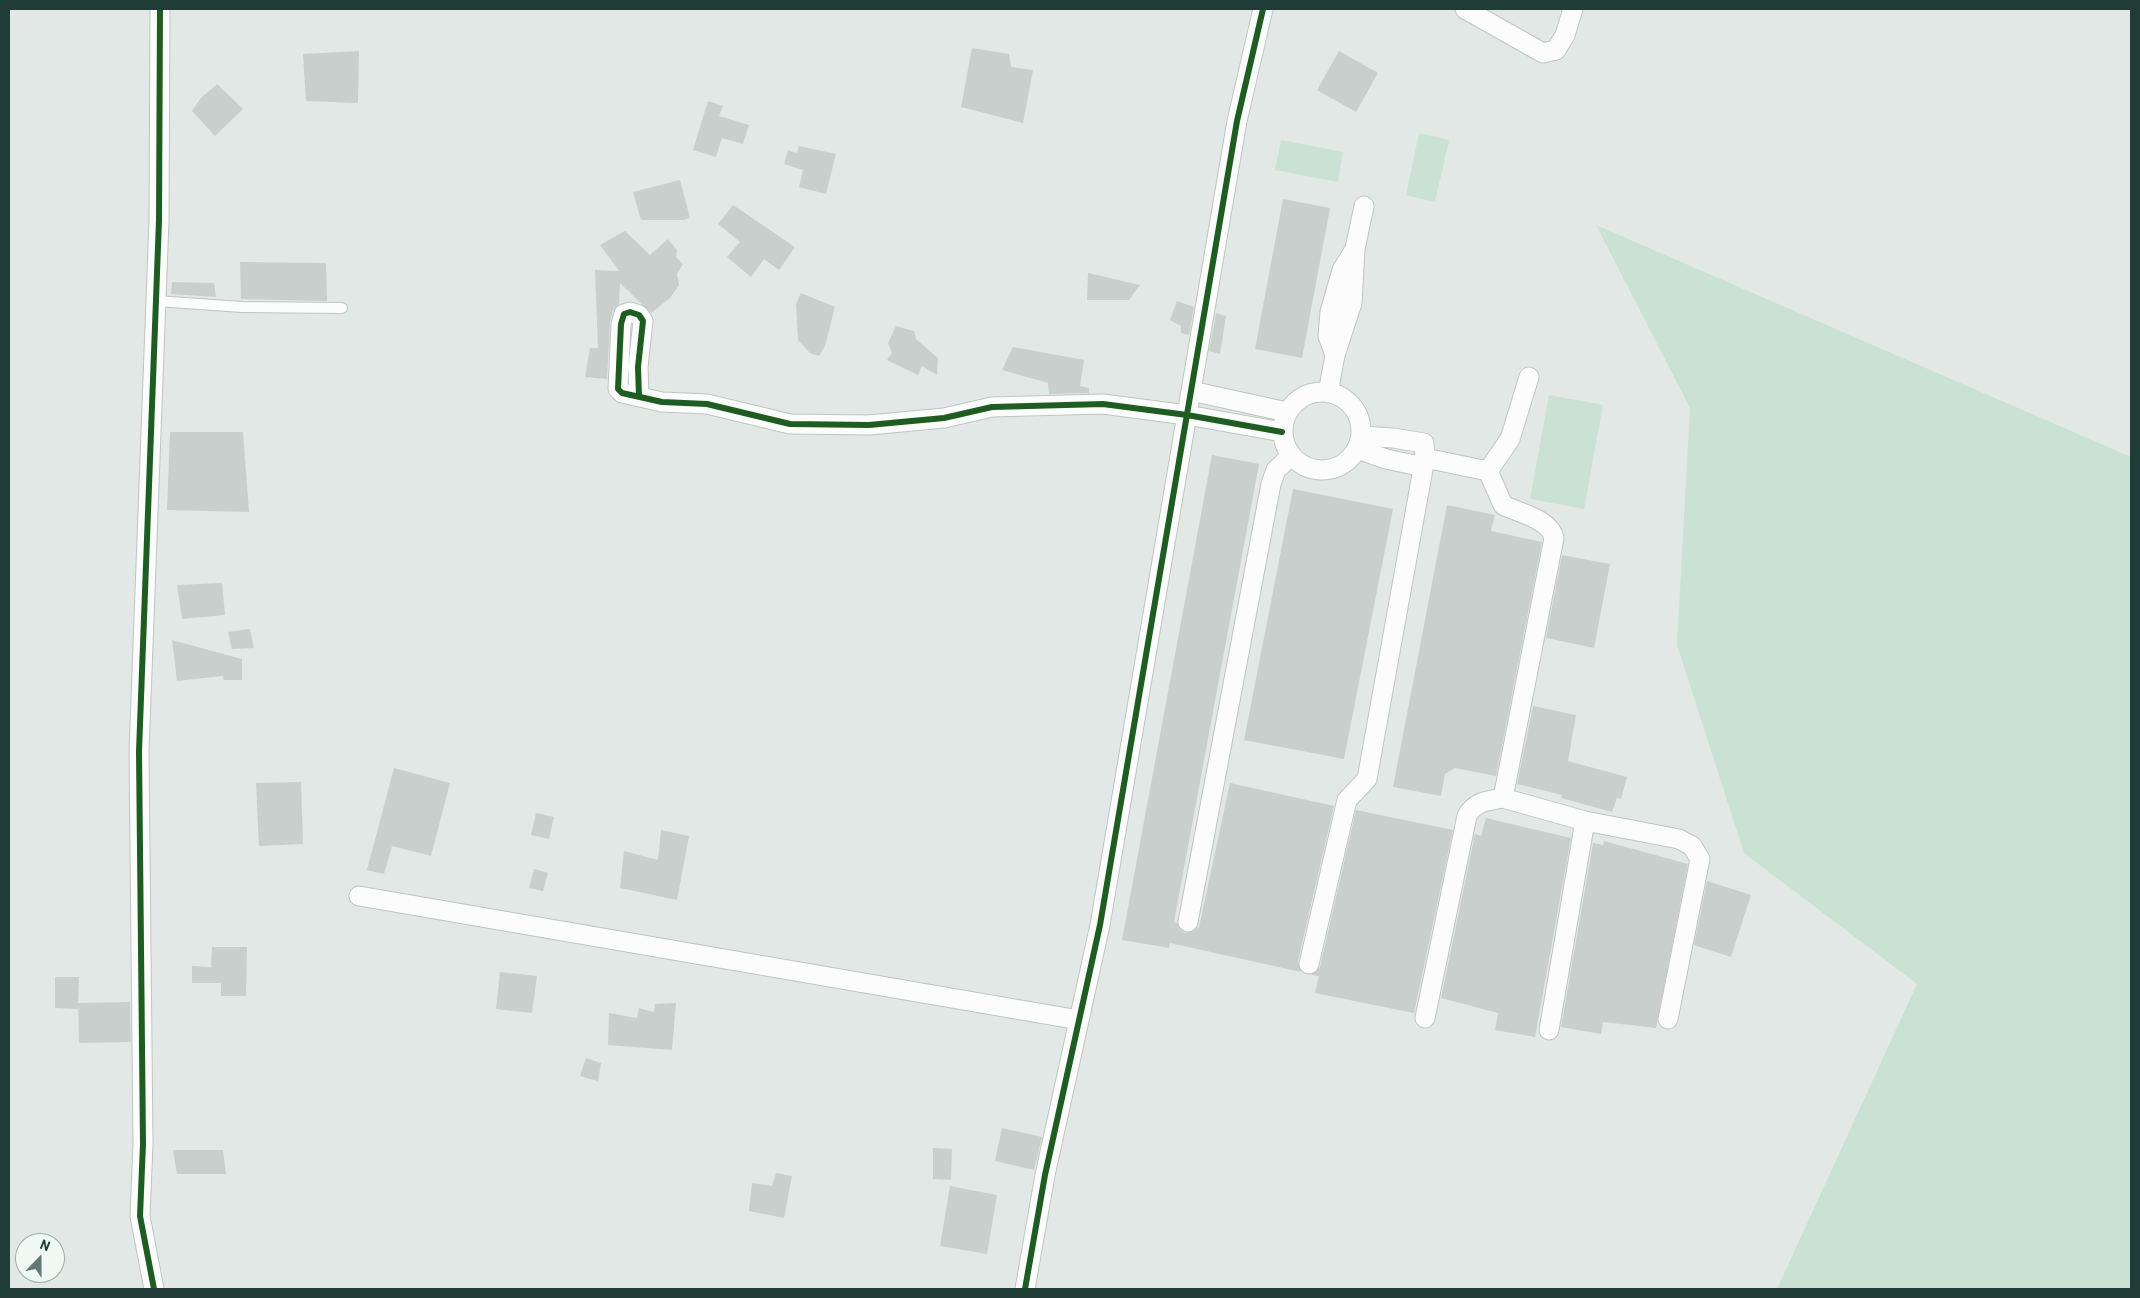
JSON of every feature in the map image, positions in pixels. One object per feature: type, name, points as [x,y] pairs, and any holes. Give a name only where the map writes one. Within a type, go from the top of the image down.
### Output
[{"type":"street","points":[[154,1289],[140,1216],[143,1144],[139,751],[159,220],[160,9]]},
{"type":"street","points":[[1025,1289],[1045,1175],[1100,925],[1237,121],[1263,9]]},
{"type":"street","points":[[1465,9],[1543,53],[1556,50],[1565,36],[1573,9]]},
{"type":"street","points":[[1328,393],[1335,355],[1328,336],[1330,312],[1342,270],[1355,250],[1364,206]]},
{"type":"street","points":[[1488,471],[1510,440],[1530,377]]},
{"type":"street","points":[[1191,390],[1287,412]]},
{"type":"street","points":[[1313,393],[1328,393],[1338,395],[1349,402],[1357,412],[1361,424],[1360,442],[1345,463],[1327,471],[1314,470],[1301,465],[1291,456],[1285,445],[1282,432],[1287,412],[1301,398],[1313,393]]},
{"type":"street","points":[[638,397],[662,402],[707,404],[790,424],[869,425],[944,418],[992,407],[1103,404],[1187,415],[1282,432]]},
{"type":"street","points":[[1360,442],[1386,459],[1419,466],[1425,458]]},
{"type":"street","points":[[1188,922],[1271,484],[1276,470],[1291,456]]},
{"type":"street","points":[[1425,458],[1488,471]]},
{"type":"street","points":[[1309,964],[1347,800],[1367,779],[1425,458]]},
{"type":"street","points":[[1488,471],[1503,506],[1546,525],[1552,530],[1554,538],[1503,798]]},
{"type":"street","points":[[1425,1018],[1467,816],[1472,807],[1482,802],[1503,798],[1585,821],[1679,839],[1692,846],[1700,859],[1668,1019]]},
{"type":"street","points":[[1549,1030],[1585,821]]},
{"type":"street","points":[[359,896],[1079,1020]]},
{"type":"lane","points":[[156,301],[242,307],[342,308]]},
{"type":"green space","points":[[1419,133],[1449,140],[1435,202],[1406,195]]},
{"type":"green space","points":[[1281,140],[1343,152],[1338,182],[1275,170]]},
{"type":"green space","points":[[1596,225],[2131,457],[2131,1289],[1777,1289],[1917,984],[1744,853],[1677,645],[1690,408]]},
{"type":"green space","points":[[1549,395],[1603,405],[1584,509],[1530,499]]},
{"type":"building","points":[[972,48],[1009,54],[1011,67],[1033,70],[1023,123],[961,107]]},
{"type":"building","points":[[359,51],[358,103],[306,101],[303,54]]},
{"type":"building","points":[[1339,51],[1378,73],[1356,112],[1317,90]]},
{"type":"building","points":[[217,84],[243,109],[215,136],[192,111],[200,99]]},
{"type":"building","points":[[708,101],[723,106],[719,116],[749,125],[743,144],[722,138],[716,157],[693,150]]},
{"type":"building","points":[[799,146],[836,154],[826,194],[799,187],[803,170],[784,164],[788,150],[797,153]]},
{"type":"building","points":[[680,180],[690,218],[683,220],[641,220],[633,192]]},
{"type":"building","points":[[1283,199],[1330,208],[1302,358],[1255,349]]},
{"type":"building","points":[[733,205],[795,247],[779,270],[764,259],[751,277],[727,257],[740,242],[718,224]]},
{"type":"building","points":[[625,231],[650,255],[668,239],[677,250],[676,257],[683,264],[677,274],[679,285],[670,298],[651,313],[620,283],[619,304],[613,310],[610,323],[607,379],[585,377],[590,348],[598,348],[595,270],[619,271],[600,245]]},
{"type":"building","points":[[240,262],[326,263],[327,301],[241,299]]},
{"type":"building","points":[[1088,273],[1140,285],[1129,300],[1087,300]]},
{"type":"building","points":[[172,282],[214,283],[216,297],[171,294]]},
{"type":"building","points":[[801,293],[835,307],[825,346],[819,356],[810,353],[798,340],[796,304]]},
{"type":"building","points":[[1177,301],[1194,307],[1189,335],[1181,333],[1181,326],[1170,320]]},
{"type":"building","points":[[1216,313],[1226,316],[1220,354],[1209,351]]},
{"type":"building","points":[[896,326],[914,331],[916,339],[938,358],[937,375],[922,366],[918,375],[887,360],[892,353],[888,343]]},
{"type":"building","points":[[1013,347],[1084,360],[1080,386],[1089,388],[1089,393],[1049,394],[1048,383],[1002,370]]},
{"type":"building","points":[[170,432],[243,432],[249,512],[167,510]]},
{"type":"building","points":[[1212,455],[1259,464],[1174,922],[1185,933],[1192,932],[1199,927],[1230,783],[1334,806],[1298,961],[1301,972],[1170,943],[1169,948],[1122,940]]},
{"type":"building","points":[[1293,489],[1393,509],[1344,759],[1244,740]]},
{"type":"building","points":[[1447,505],[1495,515],[1491,531],[1542,542],[1496,776],[1455,768],[1445,774],[1441,796],[1393,787]]},
{"type":"building","points":[[1562,555],[1610,564],[1594,648],[1546,638]]},
{"type":"building","points":[[222,583],[225,615],[182,619],[177,585]]},
{"type":"building","points":[[250,629],[254,648],[232,649],[228,632]]},
{"type":"building","points":[[172,640],[242,659],[242,680],[224,680],[223,676],[177,681]]},
{"type":"building","points":[[1533,706],[1576,715],[1568,761],[1627,777],[1621,799],[1617,798],[1612,812],[1561,798],[1562,795],[1517,784]]},
{"type":"building","points":[[394,768],[450,783],[431,856],[392,846],[384,874],[367,870]]},
{"type":"building","points":[[301,782],[303,844],[259,846],[256,783]]},
{"type":"building","points":[[1356,810],[1453,830],[1414,1013],[1315,993],[1319,976],[1312,975],[1320,967]]},
{"type":"building","points":[[536,813],[554,817],[549,839],[531,835]]},
{"type":"building","points":[[1486,818],[1571,838],[1535,1037],[1495,1030],[1498,1013],[1441,998],[1475,834],[1481,836]]},
{"type":"building","points":[[661,830],[689,836],[677,900],[620,888],[624,851],[658,860]]},
{"type":"building","points":[[1604,841],[1688,864],[1656,1028],[1603,1022],[1601,1034],[1561,1027],[1593,843],[1603,845]]},
{"type":"building","points":[[534,869],[548,873],[543,891],[529,888]]},
{"type":"building","points":[[1707,881],[1751,895],[1731,957],[1694,945]]},
{"type":"building","points":[[212,947],[247,947],[246,996],[221,996],[221,983],[192,983],[192,966],[211,967]]},
{"type":"building","points":[[500,972],[537,976],[532,1013],[496,1009]]},
{"type":"building","points":[[55,977],[79,977],[78,1003],[130,1002],[131,1042],[79,1043],[78,1004],[78,1009],[55,1008]]},
{"type":"building","points":[[676,1003],[672,1050],[608,1045],[609,1013],[637,1018],[639,1008],[654,1012],[655,1004]]},
{"type":"building","points":[[586,1058],[601,1063],[598,1081],[580,1076]]},
{"type":"building","points":[[1002,1128],[1042,1137],[1034,1170],[995,1161]]},
{"type":"building","points":[[933,1148],[952,1149],[951,1180],[933,1179]]},
{"type":"building","points":[[173,1150],[223,1150],[226,1174],[177,1174]]},
{"type":"building","points":[[776,1173],[792,1176],[784,1218],[749,1211],[752,1183],[772,1186]]},
{"type":"building","points":[[950,1186],[997,1195],[987,1254],[940,1246]]},
{"type":"cycle path","points":[[154,1289],[140,1216],[143,1144],[139,751],[159,220],[160,9]]},
{"type":"cycle path","points":[[1025,1289],[1045,1175],[1100,925],[1237,121],[1263,9]]},
{"type":"cycle path","points":[[639,397],[638,367],[643,321],[639,315],[630,312],[624,314],[621,324],[618,389],[622,393],[662,402],[707,404],[790,424],[869,425],[944,418],[992,407],[1103,404],[1187,415],[1282,432]]}]
